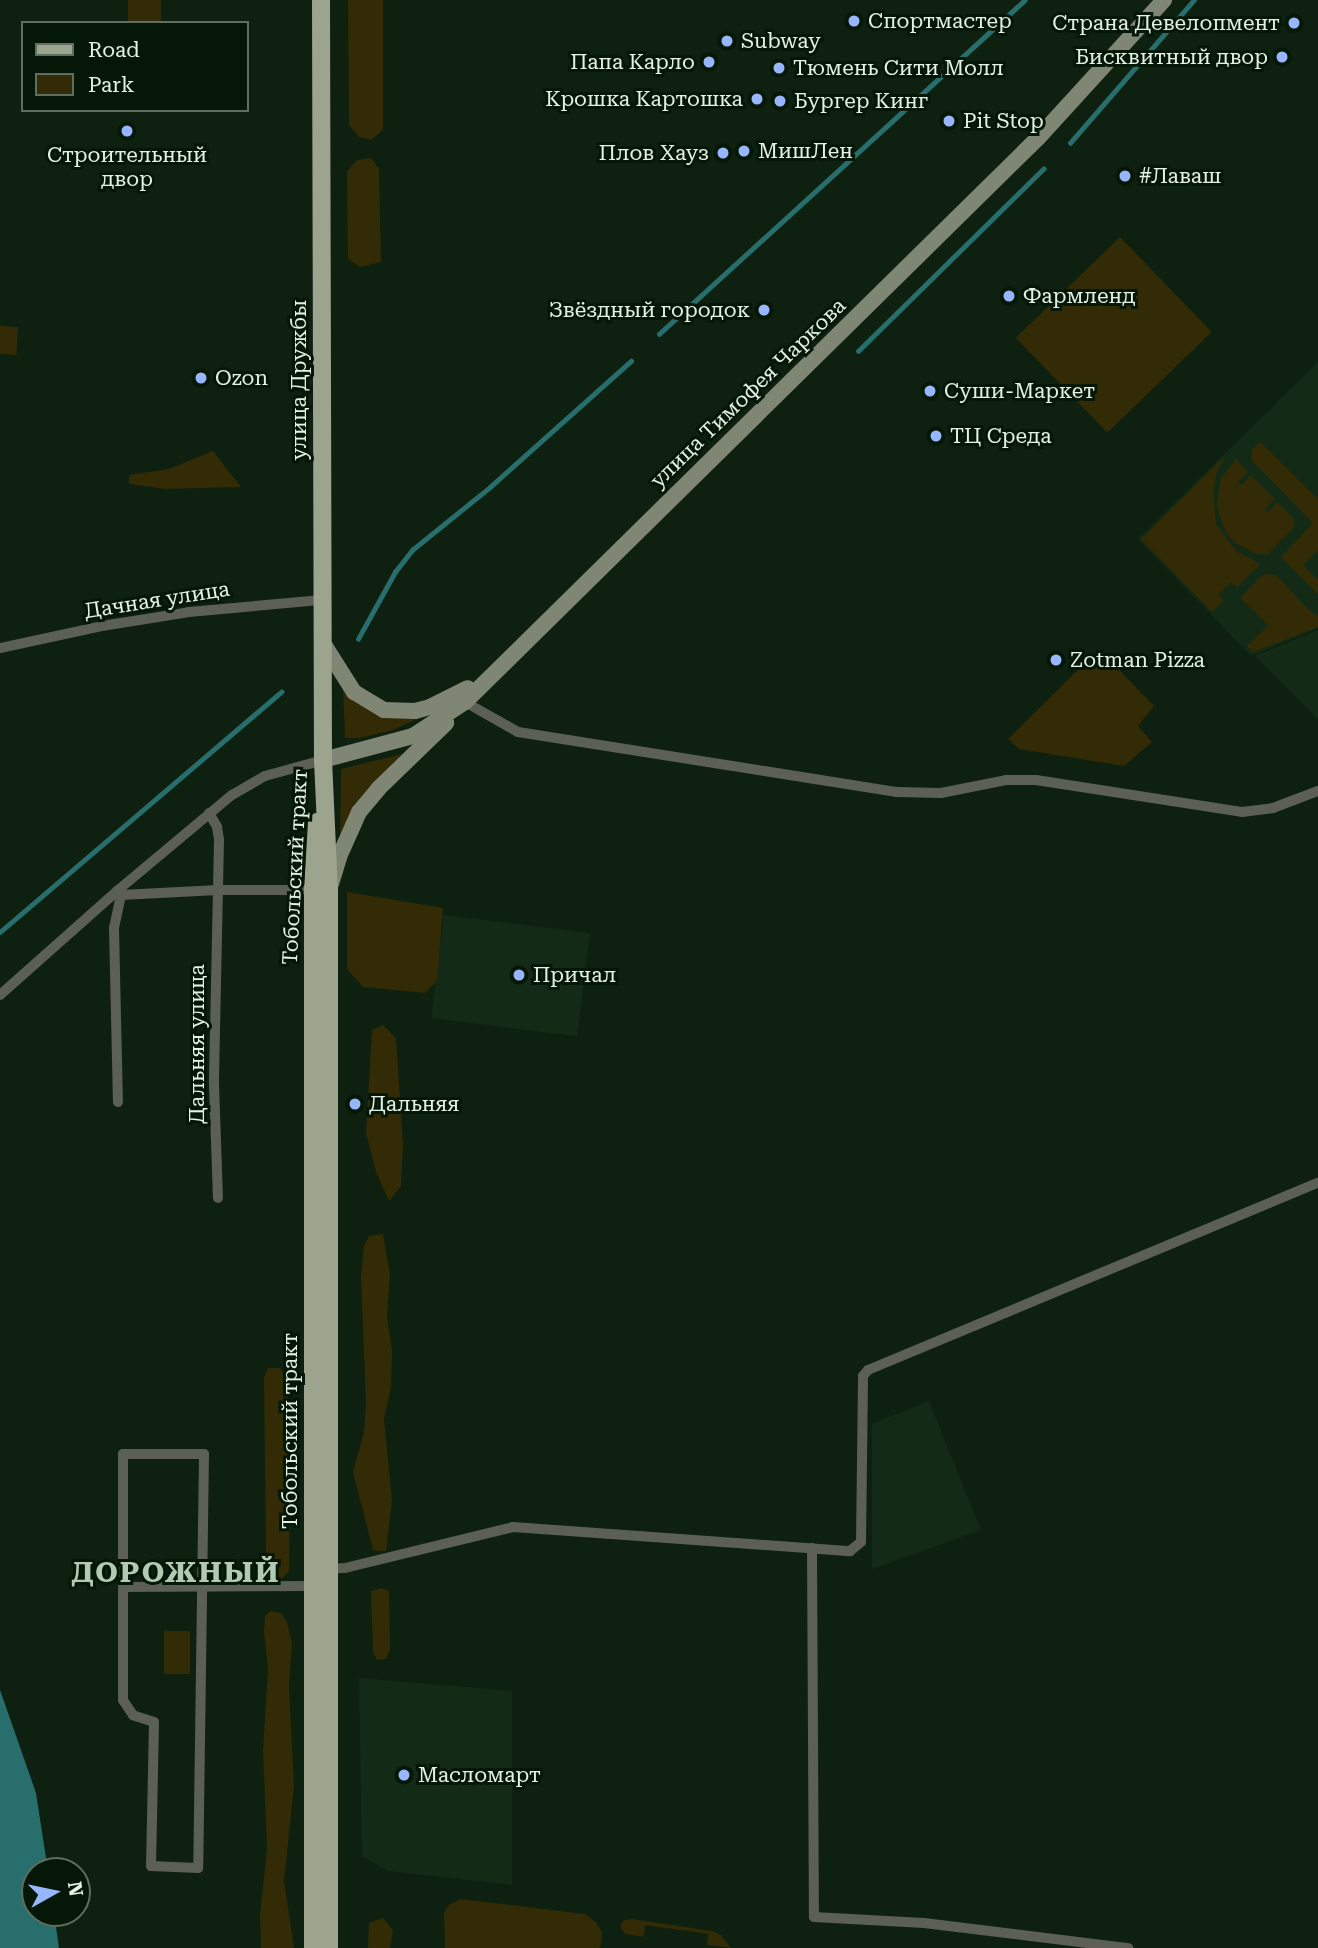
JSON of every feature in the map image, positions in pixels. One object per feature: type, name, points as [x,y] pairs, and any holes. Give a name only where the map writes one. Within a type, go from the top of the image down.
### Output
[{"type":"main road","name":"улица Дружбы","points":[[321,0],[323,760]]},
{"type":"main road","name":"улица Тимофея Чаркова","points":[[323,760],[413,736],[465,702],[1038,138],[1164,0]]},
{"type":"main road","points":[[323,643],[354,692],[384,710],[415,711],[430,707],[456,696],[494,671]]},
{"type":"main road","points":[[321,890],[359,813],[378,789],[465,702]]},
{"type":"main road","name":"Тобольский тракт","points":[[313,1948],[313,1586],[321,1197],[323,760]]},
{"type":"main road","name":"Тобольский тракт","points":[[321,1197],[329,1569],[330,1948]]},
{"type":"street","name":"Дачная улица","points":[[0,648],[102,625],[189,612],[322,600]]},
{"type":"street","points":[[465,702],[518,732],[897,792],[941,793],[1006,780],[1036,780],[1242,812],[1273,808],[1318,792]]},
{"type":"street","points":[[0,995],[209,813],[265,776],[323,760]]},
{"type":"street","name":"Дальняя улица","points":[[209,813],[217,827],[214,1084],[218,1198]]},
{"type":"street","points":[[119,893],[321,890]]},
{"type":"street","points":[[118,1102],[114,928],[119,893]]},
{"type":"street","points":[[329,1569],[345,1568],[513,1527],[850,1551],[861,1542],[863,1376],[867,1370],[1318,1184]]},
{"type":"street","points":[[124,1454],[204,1454],[198,1868],[151,1866],[154,1722],[133,1715],[123,1700],[124,1587],[124,1454]]},
{"type":"street","points":[[812,1548],[814,1917],[924,1923],[1128,1948]]},
{"type":"street","points":[[124,1587],[313,1586]]},
{"type":"shaded area","points":[[1318,362],[1318,628],[1251,656],[1138,539]]},
{"type":"shaded area","points":[[1318,630],[1318,719],[1255,656]]},
{"type":"shaded area","points":[[444,915],[590,933],[577,1036],[431,1018]]},
{"type":"shaded area","points":[[929,1401],[981,1530],[872,1569],[872,1424]]},
{"type":"shaded area","points":[[359,1678],[512,1691],[512,1885],[388,1871],[362,1856]]},
{"type":"green space","points":[[128,0],[161,0],[161,21],[128,21]]},
{"type":"green space","points":[[348,0],[383,0],[383,130],[371,140],[359,137],[349,125]]},
{"type":"green space","points":[[371,158],[379,169],[381,262],[360,267],[348,259],[347,171],[357,160]]},
{"type":"green space","points":[[1120,237],[1212,332],[1107,433],[1016,338]]},
{"type":"green space","points":[[0,326],[18,327],[17,355],[0,354]]},
{"type":"green space","points":[[1261,442],[1318,499],[1318,550],[1303,565],[1318,580],[1318,594],[1281,557],[1313,523],[1252,461],[1252,449]]},
{"type":"green space","points":[[213,451],[241,487],[166,489],[129,484],[129,475],[169,469]]},
{"type":"green space","points":[[1225,456],[1217,472],[1213,491],[1216,524],[1236,551],[1260,564],[1237,587],[1231,582],[1218,595],[1224,601],[1212,612],[1141,539]]},
{"type":"green space","points":[[1236,459],[1248,472],[1238,482],[1242,485],[1251,475],[1275,499],[1265,509],[1268,512],[1278,502],[1294,519],[1294,527],[1268,554],[1257,554],[1237,544],[1228,536],[1219,515],[1217,503],[1221,478]]},
{"type":"green space","points":[[1262,575],[1277,576],[1318,616],[1318,627],[1253,652],[1247,646],[1268,625],[1240,598]]},
{"type":"green space","points":[[1099,649],[1154,706],[1138,726],[1152,742],[1124,766],[1019,749],[1008,739]]},
{"type":"green space","points":[[343,687],[359,704],[378,713],[432,712],[393,730],[360,738],[345,738]]},
{"type":"green space","points":[[402,754],[354,805],[340,838],[341,769]]},
{"type":"green space","points":[[347,892],[443,908],[437,981],[425,993],[363,987],[347,969]]},
{"type":"green space","points":[[383,1025],[396,1038],[403,1145],[401,1186],[389,1201],[376,1172],[366,1133],[372,1030]]},
{"type":"green space","points":[[383,1234],[390,1274],[387,1318],[392,1350],[391,1387],[384,1419],[392,1501],[386,1551],[379,1551],[373,1550],[353,1472],[364,1432],[366,1403],[361,1277],[364,1246],[369,1236]]},
{"type":"green space","points":[[268,1368],[280,1368],[286,1377],[291,1435],[289,1571],[282,1579],[273,1579],[268,1570],[266,1551],[264,1378]]},
{"type":"green space","points":[[381,1588],[389,1591],[390,1650],[386,1659],[377,1660],[373,1652],[371,1591]]},
{"type":"green space","points":[[270,1611],[281,1613],[287,1622],[292,1643],[289,1686],[294,1786],[284,1881],[294,1948],[261,1948],[260,1915],[267,1849],[263,1751],[268,1668],[264,1632],[265,1616]]},
{"type":"green space","points":[[164,1631],[190,1631],[190,1674],[164,1674]]},
{"type":"green space","points":[[460,1899],[585,1914],[596,1922],[602,1932],[601,1945],[599,1948],[445,1948],[444,1913],[449,1905]]},
{"type":"green space","points":[[383,1918],[393,1930],[390,1948],[368,1948],[369,1923]]},
{"type":"green space","points":[[624,1920],[712,1931],[721,1935],[731,1948],[707,1945],[708,1934],[645,1925],[644,1937],[625,1934],[620,1926]]},
{"type":"water","points":[[0,1690],[36,1793],[46,1857],[21,1857],[21,1927],[56,1927],[59,1948],[0,1948]]},
{"type":"waterway","points":[[659,334],[1025,0]]},
{"type":"waterway","points":[[1070,143],[1194,0]]},
{"type":"waterway","points":[[858,351],[1043,169]]},
{"type":"waterway","points":[[358,639],[395,572],[412,550],[490,487],[631,361]]},
{"type":"waterway","points":[[0,932],[281,692]]},
{"type":"place","name":"Спортмастер","points":[[854,21]]},
{"type":"place","name":"Страна Девелопмент","points":[[1294,23]]},
{"type":"place","name":"Subway","points":[[727,41]]},
{"type":"place","name":"Бисквитный двор","points":[[1282,57]]},
{"type":"place","name":"Папа Карло","points":[[709,62]]},
{"type":"place","name":"Тюмень Сити Молл","points":[[779,68]]},
{"type":"place","name":"Крошка Картошка","points":[[757,99]]},
{"type":"place","name":"Бургер Кинг","points":[[780,101]]},
{"type":"place","name":"Pit Stop","points":[[949,121]]},
{"type":"place","name":"Строительный двор","points":[[127,131]]},
{"type":"place","name":"МишЛен","points":[[744,151]]},
{"type":"place","name":"Плов Хауз","points":[[723,153]]},
{"type":"place","name":"#Лаваш","points":[[1125,176]]},
{"type":"place","name":"Фармленд","points":[[1009,296]]},
{"type":"place","name":"Звёздный городок","points":[[764,310]]},
{"type":"place","name":"Ozon","points":[[201,378]]},
{"type":"place","name":"Суши-Маркет","points":[[930,391]]},
{"type":"place","name":"ТЦ Среда","points":[[936,436]]},
{"type":"place","name":"Zotman Pizza","points":[[1056,660]]},
{"type":"place","name":"Причал","points":[[519,975]]},
{"type":"place","name":"Дальняя","points":[[355,1104]]},
{"type":"place","name":"Масломарт","points":[[404,1775]]},
{"type":"district","name":"ДОРОЖНЫЙ","points":[[176,1573]]}]
